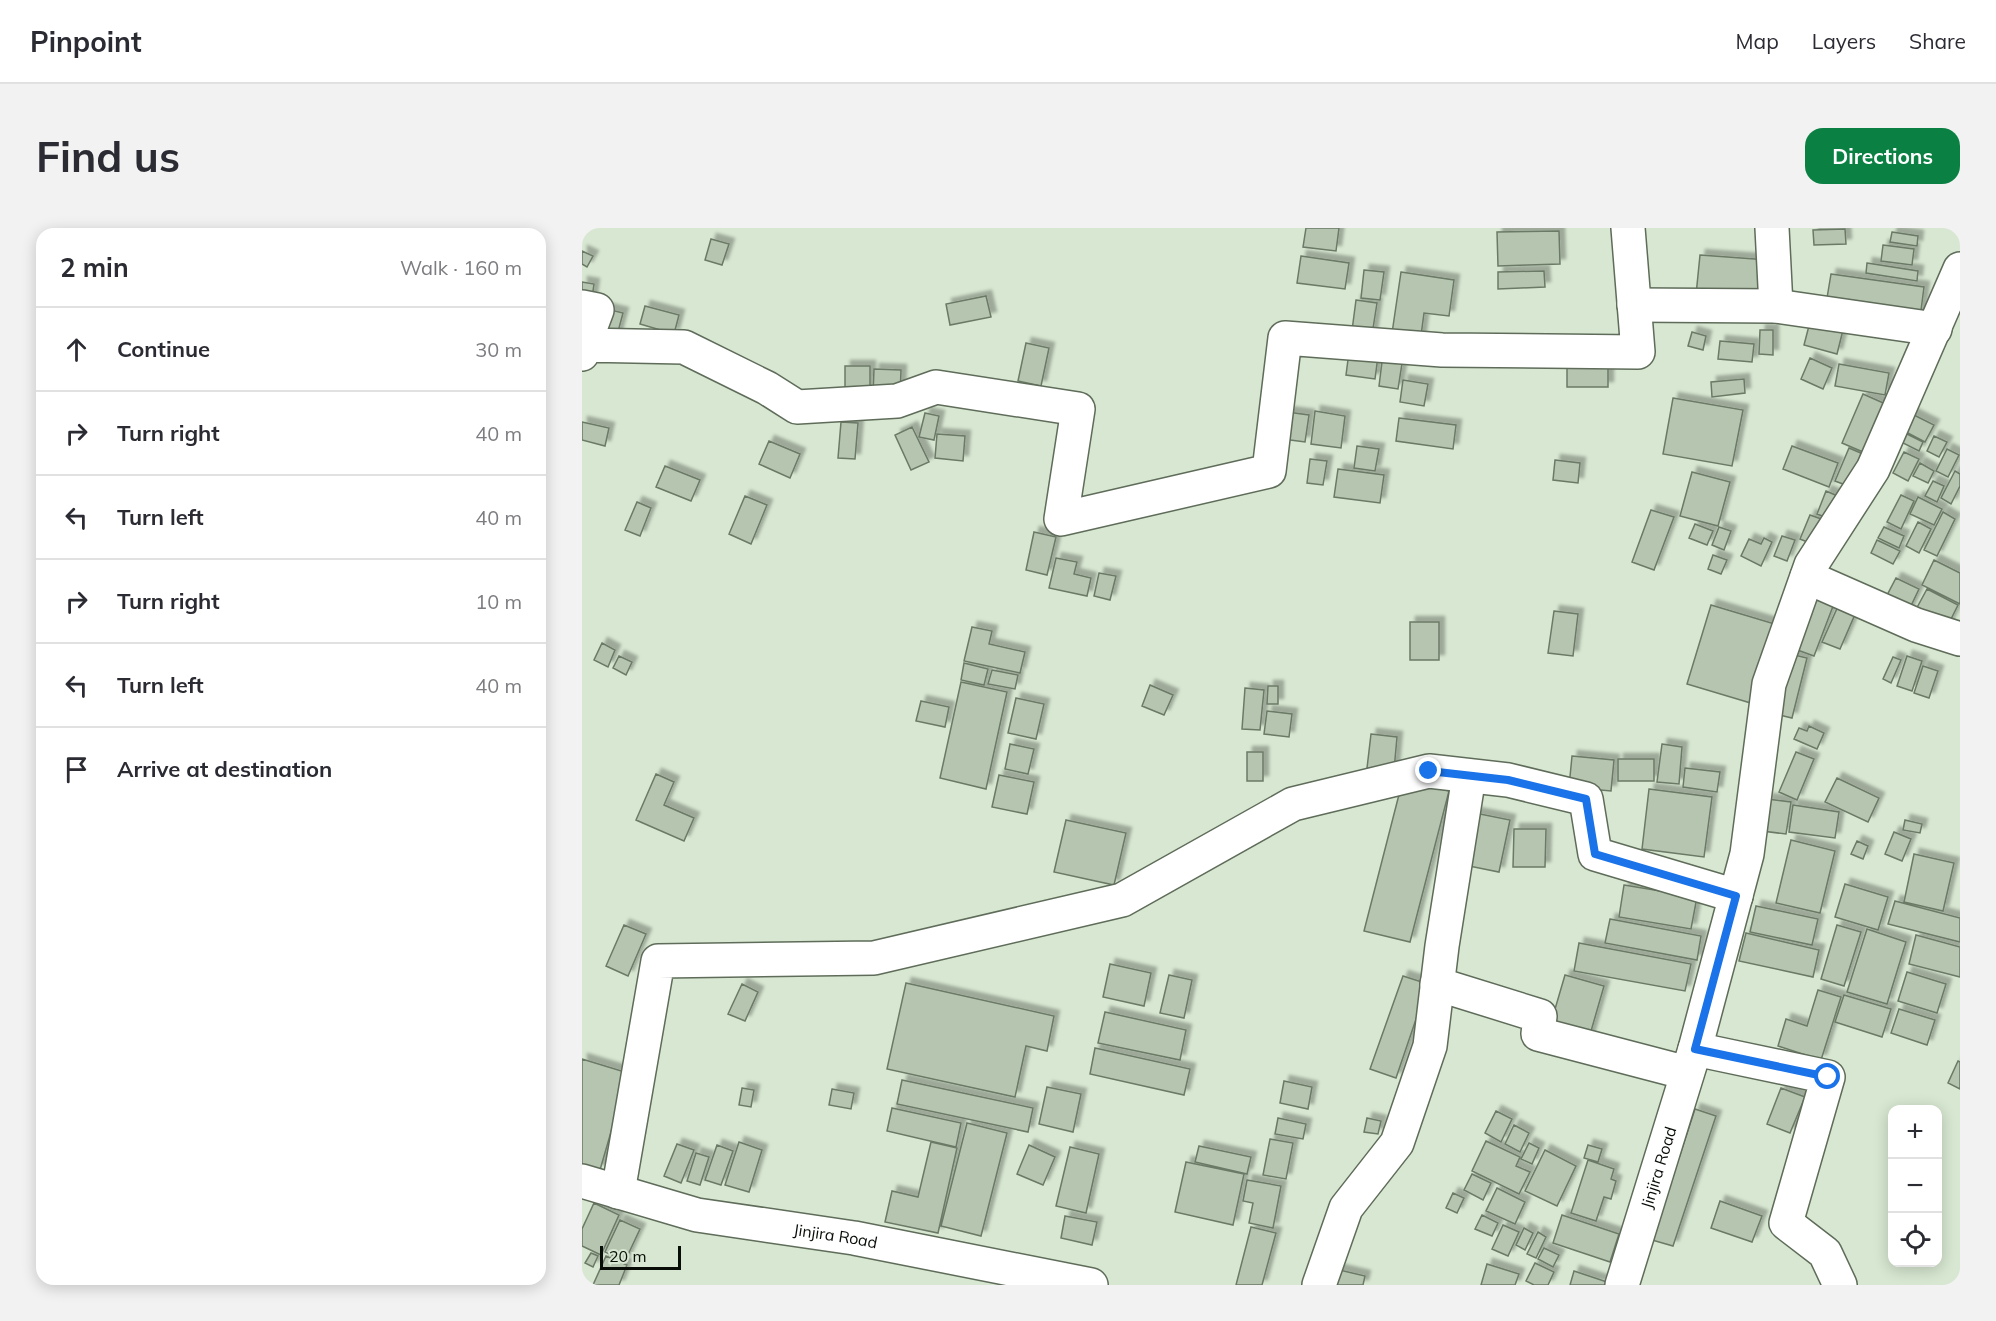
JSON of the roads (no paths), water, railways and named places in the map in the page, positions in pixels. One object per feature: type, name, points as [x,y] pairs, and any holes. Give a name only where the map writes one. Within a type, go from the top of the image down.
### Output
[{"type":"street","points":[[582,307],[597,310],[583,350],[684,348],[767,388],[797,407],[897,401],[936,387],[1078,409],[1061,519],[1269,471],[1285,338],[1442,350],[1638,352],[1628,228]]},
{"type":"street","points":[[1772,228],[1776,306]]},
{"type":"street","name":"Jinjira Road","points":[[1622,1285],[1691,1061],[1747,854],[1769,684],[1811,565],[1873,469],[1960,269]]},
{"type":"street","points":[[1634,305],[1776,306],[1935,329]]},
{"type":"street","points":[[1807,577],[1916,625],[1960,639]]},
{"type":"street","points":[[618,1191],[658,961],[874,958],[1122,900],[1293,804],[1429,771],[1508,780],[1586,799],[1595,854],[1736,896]]},
{"type":"street","points":[[1319,1285],[1346,1208],[1397,1143],[1430,1046],[1437,984],[1469,776]]},
{"type":"street","points":[[1437,984],[1540,1016],[1538,1034],[1691,1061],[1828,1077],[1786,1223],[1825,1253],[1840,1285]]},
{"type":"street","name":"Jinjira Road","points":[[582,1181],[697,1215],[854,1238],[1091,1285]]}]
